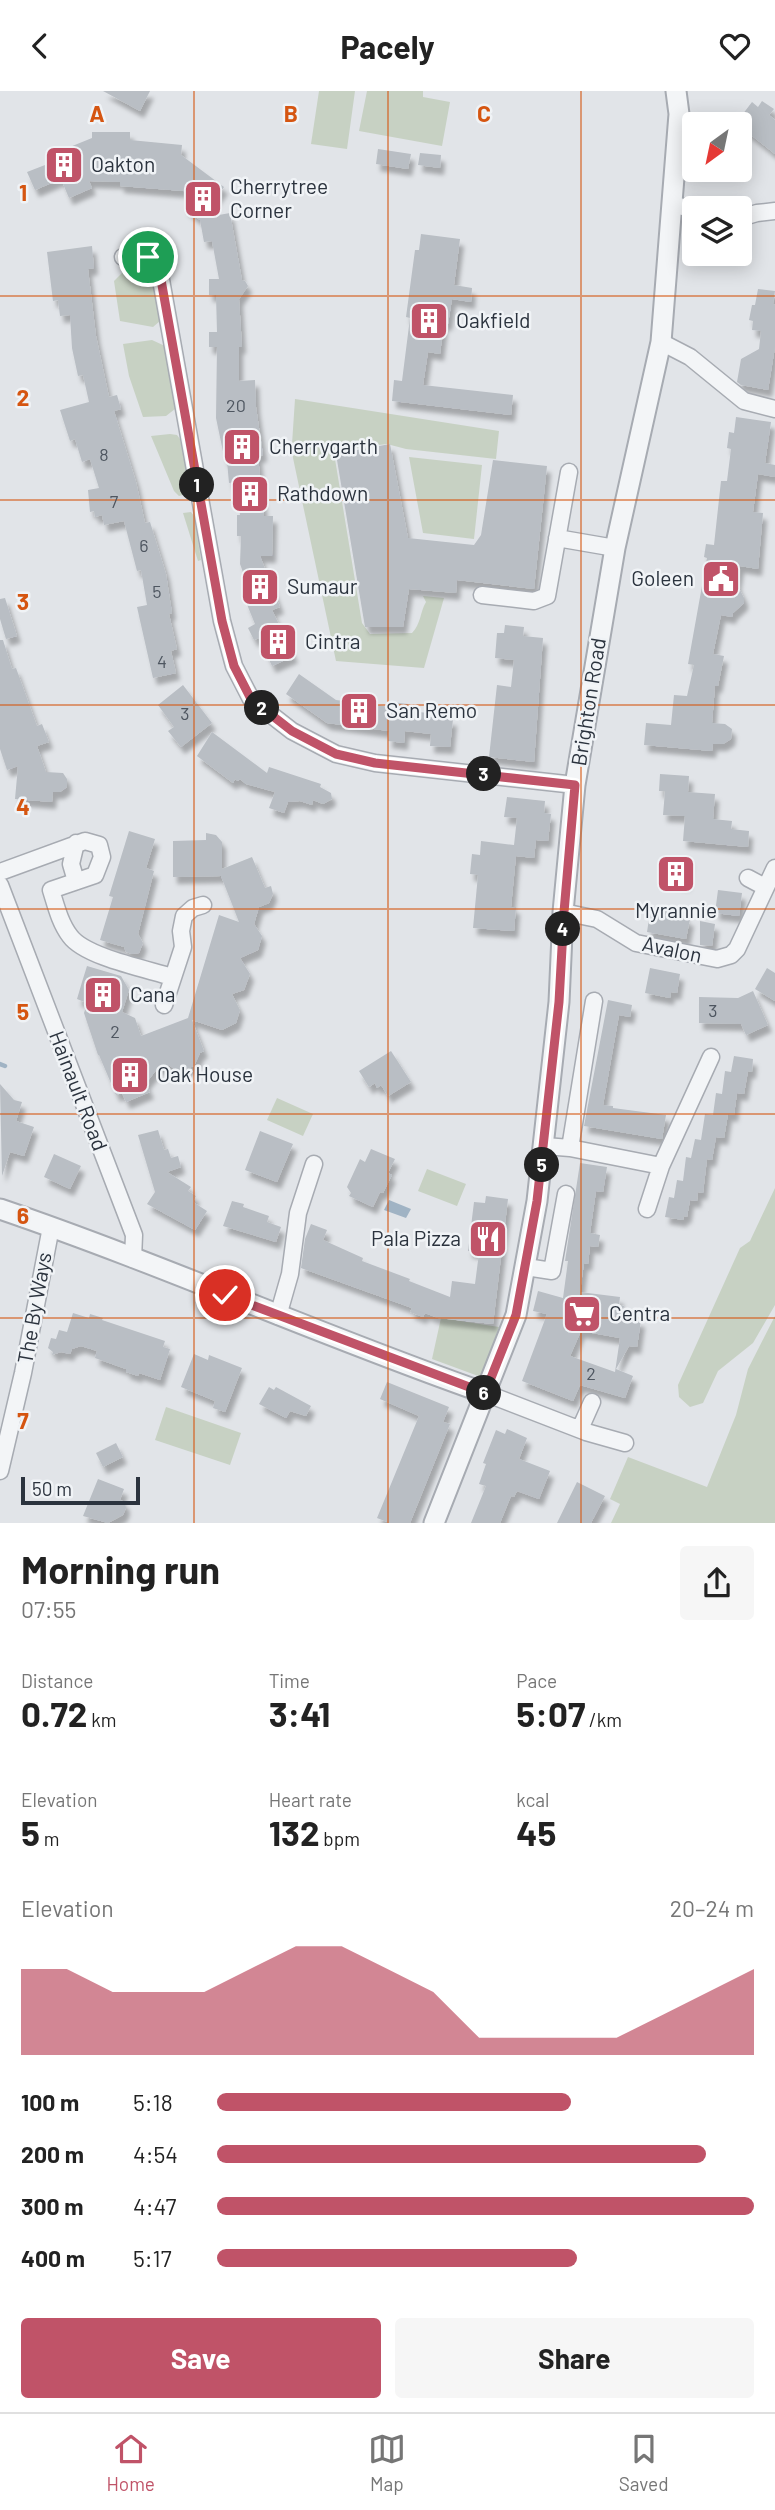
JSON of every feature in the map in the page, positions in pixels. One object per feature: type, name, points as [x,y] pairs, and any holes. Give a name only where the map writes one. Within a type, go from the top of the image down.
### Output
[{"type":"street","name":"Brighton Road","points":[[434,1523],[469,1440],[516,1315],[526,1267],[545,1146],[575,785],[615,548],[661,342],[680,114],[676,91]]},
{"type":"street","points":[[671,204],[682,207]]},
{"type":"street","points":[[752,214],[775,211]]},
{"type":"street","points":[[123,257],[148,257],[158,263],[222,621],[234,666],[251,699],[292,731],[336,754],[375,763],[575,785]]},
{"type":"street","points":[[661,342],[690,357],[744,401],[775,409]]},
{"type":"street","points":[[482,595],[534,601],[547,596],[569,472]]},
{"type":"street","points":[[557,538],[615,548]]},
{"type":"street","points":[[0,872],[75,843],[85,841],[99,845],[102,857],[95,875],[51,890],[60,919],[71,938],[87,951],[172,977]]},
{"type":"street","points":[[75,843],[71,864],[76,881]]},
{"type":"street","name":"Avalon","points":[[564,912],[597,919],[636,943],[717,960],[732,955],[737,949],[775,868]]},
{"type":"street","points":[[748,878],[765,887]]},
{"type":"street","name":"Hainault Road","points":[[0,885],[134,1235],[134,1259]]},
{"type":"street","points":[[164,1005],[183,947],[181,931],[184,916],[193,908],[203,905]]},
{"type":"street","points":[[570,1148],[594,1001]]},
{"type":"street","points":[[647,1209],[698,1068],[711,1057]]},
{"type":"street","points":[[545,1146],[570,1148],[661,1166]]},
{"type":"street","points":[[278,1316],[290,1274],[298,1213],[314,1164]]},
{"type":"street","points":[[526,1267],[552,1271],[566,1194]]},
{"type":"street","points":[[0,1209],[278,1316],[625,1444]]},
{"type":"street","name":"The By Ways","points":[[0,1471],[23,1373],[51,1227]]},
{"type":"street","points":[[580,1429],[592,1402]]},
{"type":"green space","points":[[319,91],[355,91],[347,149],[311,144]]},
{"type":"green space","points":[[367,91],[423,91],[423,97],[450,102],[442,146],[359,131]]},
{"type":"green space","points":[[130,265],[147,265],[151,272],[160,321],[153,327],[120,321],[114,281]]},
{"type":"green space","points":[[152,340],[165,346],[175,409],[166,416],[143,417],[129,376],[123,344]]},
{"type":"green space","points":[[295,399],[499,431],[496,459],[406,449],[387,444],[355,448],[356,451],[338,454],[335,459],[362,623],[370,634],[412,633],[426,602],[423,596],[444,598],[424,668],[336,661],[293,458]]},
{"type":"green space","points":[[177,435],[180,439],[190,491],[179,496],[174,491],[151,436]]},
{"type":"green space","points":[[409,457],[482,465],[474,539],[423,533]]},
{"type":"green space","points":[[191,512],[194,516],[201,560],[198,561],[183,513]]},
{"type":"green space","points":[[277,1098],[313,1114],[303,1136],[267,1120]]},
{"type":"green space","points":[[427,1169],[466,1184],[457,1206],[418,1191]]},
{"type":"green space","points":[[775,1188],[775,1305],[753,1343],[718,1371],[703,1403],[690,1407],[679,1397],[678,1385],[740,1248],[750,1241]]},
{"type":"green space","points":[[775,1316],[775,1523],[611,1523],[620,1504],[610,1499],[628,1457],[707,1487],[736,1415],[748,1369]]},
{"type":"green space","points":[[441,1318],[499,1327],[481,1377],[432,1359]]},
{"type":"green space","points":[[166,1407],[241,1433],[230,1465],[155,1440]]},
{"type":"water","points":[[389,1200],[411,1209],[406,1218],[384,1210]]},
{"type":"building","points":[[103,91],[150,91],[140,111]]},
{"type":"building","points":[[762,101],[774,109],[769,115],[775,120],[775,154],[752,136],[752,112],[744,112],[752,102],[758,107]]},
{"type":"building","points":[[92,132],[130,132],[130,140],[182,145],[181,155],[224,187],[202,218],[230,213],[242,280],[248,286],[239,299],[242,347],[239,347],[239,381],[255,380],[263,455],[258,456],[264,516],[273,516],[272,556],[260,556],[280,607],[272,610],[294,656],[272,666],[259,638],[254,640],[248,628],[255,624],[246,602],[253,599],[240,564],[241,536],[237,536],[237,515],[240,515],[236,482],[229,483],[227,461],[216,418],[217,347],[209,347],[209,332],[217,332],[216,295],[209,295],[209,279],[219,279],[212,241],[204,242],[200,220],[184,208],[196,192],[120,186],[120,182],[89,181],[92,188],[69,198],[61,179],[35,190],[27,172],[63,158],[60,151],[92,138]]},
{"type":"building","points":[[378,149],[411,154],[408,169],[376,164]]},
{"type":"building","points":[[420,153],[441,155],[440,168],[418,165]]},
{"type":"building","name":"Oakfield","points":[[421,234],[460,239],[454,285],[472,288],[471,302],[452,299],[448,324],[444,323],[440,354],[428,352],[423,385],[513,395],[511,415],[392,401],[394,380],[402,381],[410,318],[406,317],[415,250],[419,250]]},
{"type":"building","points":[[92,246],[94,268],[88,269],[96,336],[109,397],[117,395],[121,409],[114,411],[136,482],[145,523],[150,522],[166,574],[172,613],[169,614],[177,649],[171,651],[176,673],[153,678],[137,607],[147,605],[141,570],[137,571],[124,521],[104,525],[102,515],[95,517],[94,511],[90,512],[88,490],[99,488],[90,459],[82,462],[75,439],[70,441],[60,410],[89,402],[83,375],[78,376],[72,348],[70,315],[60,316],[58,300],[53,301],[47,252]]},
{"type":"building","points":[[758,289],[775,291],[775,347],[768,390],[737,382],[741,359],[759,349],[761,331],[752,330],[753,321],[749,320]]},
{"type":"building","points":[[736,417],[771,422],[765,463],[775,465],[775,477],[758,474],[753,512],[763,513],[758,569],[740,566],[737,584],[744,603],[732,617],[721,615],[713,654],[724,656],[718,686],[715,686],[712,723],[725,724],[732,729],[731,739],[723,744],[713,744],[712,751],[644,745],[646,723],[671,725],[674,695],[687,696],[694,665],[688,664],[707,558],[704,557],[706,544],[714,545],[721,481],[727,481],[731,449],[727,448],[729,432],[734,433]]},
{"type":"building","points":[[390,444],[408,538],[474,545],[481,535],[493,460],[547,466],[534,589],[457,580],[456,593],[409,589],[403,627],[365,627],[336,454]]},
{"type":"building","points":[[5,598],[17,636],[6,639],[0,619],[0,599]]},
{"type":"building","points":[[505,625],[524,627],[523,636],[543,638],[534,762],[489,757],[497,685],[511,687],[514,660],[495,658],[497,633],[504,633]]},
{"type":"building","points":[[0,640],[3,640],[12,669],[16,668],[37,726],[42,724],[49,742],[37,746],[46,772],[63,773],[67,779],[67,787],[60,792],[53,792],[52,802],[15,799],[18,766],[7,770],[0,749]]},
{"type":"building","points":[[299,674],[336,700],[391,707],[392,702],[408,704],[408,711],[429,713],[429,717],[453,719],[450,747],[430,746],[431,734],[405,731],[404,743],[388,741],[389,731],[327,723],[286,694]]},
{"type":"building","points":[[183,685],[212,723],[181,747],[168,731],[174,727],[158,705]]},
{"type":"building","points":[[212,732],[267,773],[269,767],[321,784],[320,787],[331,793],[332,799],[323,804],[313,800],[312,805],[300,801],[288,802],[284,813],[269,808],[275,792],[246,784],[240,779],[235,779],[233,783],[197,756]]},
{"type":"building","points":[[660,774],[689,776],[688,792],[715,794],[713,819],[732,821],[731,829],[749,831],[748,847],[683,841],[685,816],[663,815],[665,791],[659,791]]},
{"type":"building","points":[[507,797],[545,801],[544,813],[551,814],[548,841],[536,840],[534,858],[516,856],[511,907],[516,907],[514,931],[473,928],[478,875],[470,874],[472,854],[480,855],[481,841],[514,845],[517,818],[504,817]]},
{"type":"building","points":[[129,831],[155,839],[146,868],[154,871],[138,934],[143,943],[139,953],[132,954],[126,952],[124,947],[100,940],[113,897],[109,896]]},
{"type":"building","points":[[206,833],[216,835],[222,842],[222,869],[252,857],[265,888],[271,886],[273,894],[269,903],[259,907],[254,924],[262,936],[258,950],[240,958],[250,974],[244,990],[232,994],[240,1010],[236,1023],[222,1030],[192,1020],[204,1051],[200,1053],[194,1066],[178,1072],[169,1065],[157,1069],[146,1083],[150,1092],[126,1102],[122,1093],[116,1095],[98,1055],[84,1013],[87,1003],[77,999],[82,982],[87,966],[121,976],[129,990],[122,1012],[135,1018],[141,1036],[188,1018],[219,915],[239,922],[221,876],[173,877],[173,841],[206,840]]},
{"type":"building","name":"Myrannie","points":[[670,856],[689,858],[686,884],[657,879],[660,858],[670,859]]},
{"type":"building","points":[[718,890],[742,893],[739,916],[715,913]]},
{"type":"building","points":[[651,906],[685,912],[684,918],[690,919],[686,939],[647,932]]},
{"type":"building","points":[[700,921],[715,924],[712,946],[700,945]]},
{"type":"building","points":[[650,968],[680,974],[677,993],[671,992],[670,998],[645,993]]},
{"type":"building","points":[[767,968],[775,973],[775,1001],[755,989]]},
{"type":"building","points":[[753,991],[768,1025],[746,1035],[741,1024],[699,1023],[699,997],[738,998]]},
{"type":"building","points":[[608,1000],[632,1005],[630,1017],[619,1015],[603,1105],[666,1115],[662,1139],[584,1126]]},
{"type":"building","points":[[391,1051],[411,1082],[388,1096],[381,1085],[377,1088],[375,1083],[369,1087],[359,1071]]},
{"type":"building","points":[[734,1056],[753,1059],[752,1072],[748,1071],[744,1094],[737,1093],[734,1115],[728,1114],[724,1138],[716,1137],[712,1160],[707,1159],[703,1193],[698,1192],[697,1201],[690,1200],[687,1217],[684,1216],[683,1220],[665,1217],[669,1197],[674,1198],[677,1180],[683,1181],[686,1157],[691,1158],[695,1139],[701,1140],[705,1114],[713,1115],[716,1093],[722,1094],[725,1071],[731,1072]]},
{"type":"building","points":[[0,1084],[14,1100],[22,1102],[16,1121],[34,1127],[24,1156],[10,1152],[2,1176]]},
{"type":"building","points":[[158,1130],[164,1150],[168,1149],[171,1158],[178,1156],[181,1167],[167,1172],[191,1187],[188,1191],[196,1196],[193,1202],[207,1211],[195,1230],[147,1204],[155,1192],[138,1135]]},
{"type":"building","points":[[260,1131],[293,1144],[277,1182],[245,1170]]},
{"type":"building","points":[[371,1149],[395,1159],[388,1173],[392,1175],[373,1207],[349,1196],[351,1193],[347,1187],[360,1159],[365,1162]]},
{"type":"building","points":[[54,1154],[81,1166],[70,1189],[44,1177]]},
{"type":"building","points":[[580,1163],[607,1167],[603,1192],[596,1191],[590,1233],[600,1235],[598,1247],[590,1246],[588,1264],[584,1263],[580,1292],[620,1297],[619,1305],[632,1311],[631,1319],[641,1320],[637,1347],[629,1346],[616,1369],[633,1376],[625,1398],[580,1385],[573,1401],[522,1381],[547,1314],[533,1311],[538,1291],[563,1298],[568,1261],[565,1261]],"holes":[[[581,1331],[620,1338],[615,1372],[570,1356]]]},
{"type":"building","points":[[486,1196],[508,1199],[493,1324],[438,1318],[425,1313],[423,1317],[410,1312],[412,1308],[301,1268],[305,1239],[311,1224],[327,1230],[323,1240],[363,1258],[362,1261],[450,1297],[452,1281],[475,1284],[479,1253],[468,1251],[474,1202],[485,1203]]},
{"type":"building","points":[[232,1201],[269,1216],[267,1222],[281,1227],[276,1242],[223,1226]]},
{"type":"building","points":[[73,1313],[89,1318],[90,1314],[165,1341],[163,1347],[170,1349],[160,1380],[126,1372],[126,1369],[95,1358],[97,1351],[81,1346],[72,1349],[70,1354],[61,1352],[52,1355],[53,1352],[48,1348],[51,1338],[56,1339],[59,1330],[67,1332]]},
{"type":"building","points":[[194,1354],[208,1360],[209,1355],[242,1368],[225,1412],[213,1408],[215,1401],[181,1387]]},
{"type":"building","points":[[387,1382],[449,1407],[443,1422],[450,1424],[410,1523],[390,1523],[377,1518],[419,1416],[380,1399]]},
{"type":"building","points":[[269,1387],[274,1390],[276,1387],[311,1406],[306,1416],[290,1411],[286,1418],[259,1404]]},
{"type":"building","points":[[507,1429],[527,1438],[519,1459],[550,1471],[539,1499],[517,1491],[514,1497],[511,1496],[500,1523],[471,1523],[486,1486],[479,1484],[486,1464],[483,1463],[496,1430],[505,1434]]},
{"type":"building","points":[[116,1443],[123,1457],[103,1467],[96,1453]]},
{"type":"building","points":[[98,1479],[124,1489],[120,1500],[125,1502],[123,1515],[108,1523],[83,1516]]},
{"type":"building","points":[[577,1482],[605,1496],[591,1523],[557,1523]]},
{"type":"waterway","points":[[0,1064],[5,1066]]},
{"type":"place","name":"Oakton","points":[[64,165]]},
{"type":"place","name":"Cherrytree Corner","points":[[203,199]]},
{"type":"place","name":"Oakfield","points":[[429,321]]},
{"type":"place","name":"Cherrygarth","points":[[242,447]]},
{"type":"place","name":"Rathdown","points":[[250,494]]},
{"type":"place","name":"Goleen","points":[[721,579]]},
{"type":"place","name":"Sumaur","points":[[260,587]]},
{"type":"place","name":"Cintra","points":[[278,642]]},
{"type":"place","name":"San Remo","points":[[359,711]]},
{"type":"place","name":"Myrannie","points":[[676,874]]},
{"type":"place","name":"Cana","points":[[103,995]]},
{"type":"place","name":"Oak House","points":[[130,1075]]},
{"type":"place","name":"Pala Pizza","points":[[488,1239]]},
{"type":"place","name":"Centra","points":[[582,1314]]},
{"type":"route","points":[[148,257],[158,263],[222,621],[234,666],[251,699],[292,731],[336,754],[375,763],[575,785],[559,1002],[537,1201],[516,1315],[485,1393],[225,1295]]}]
